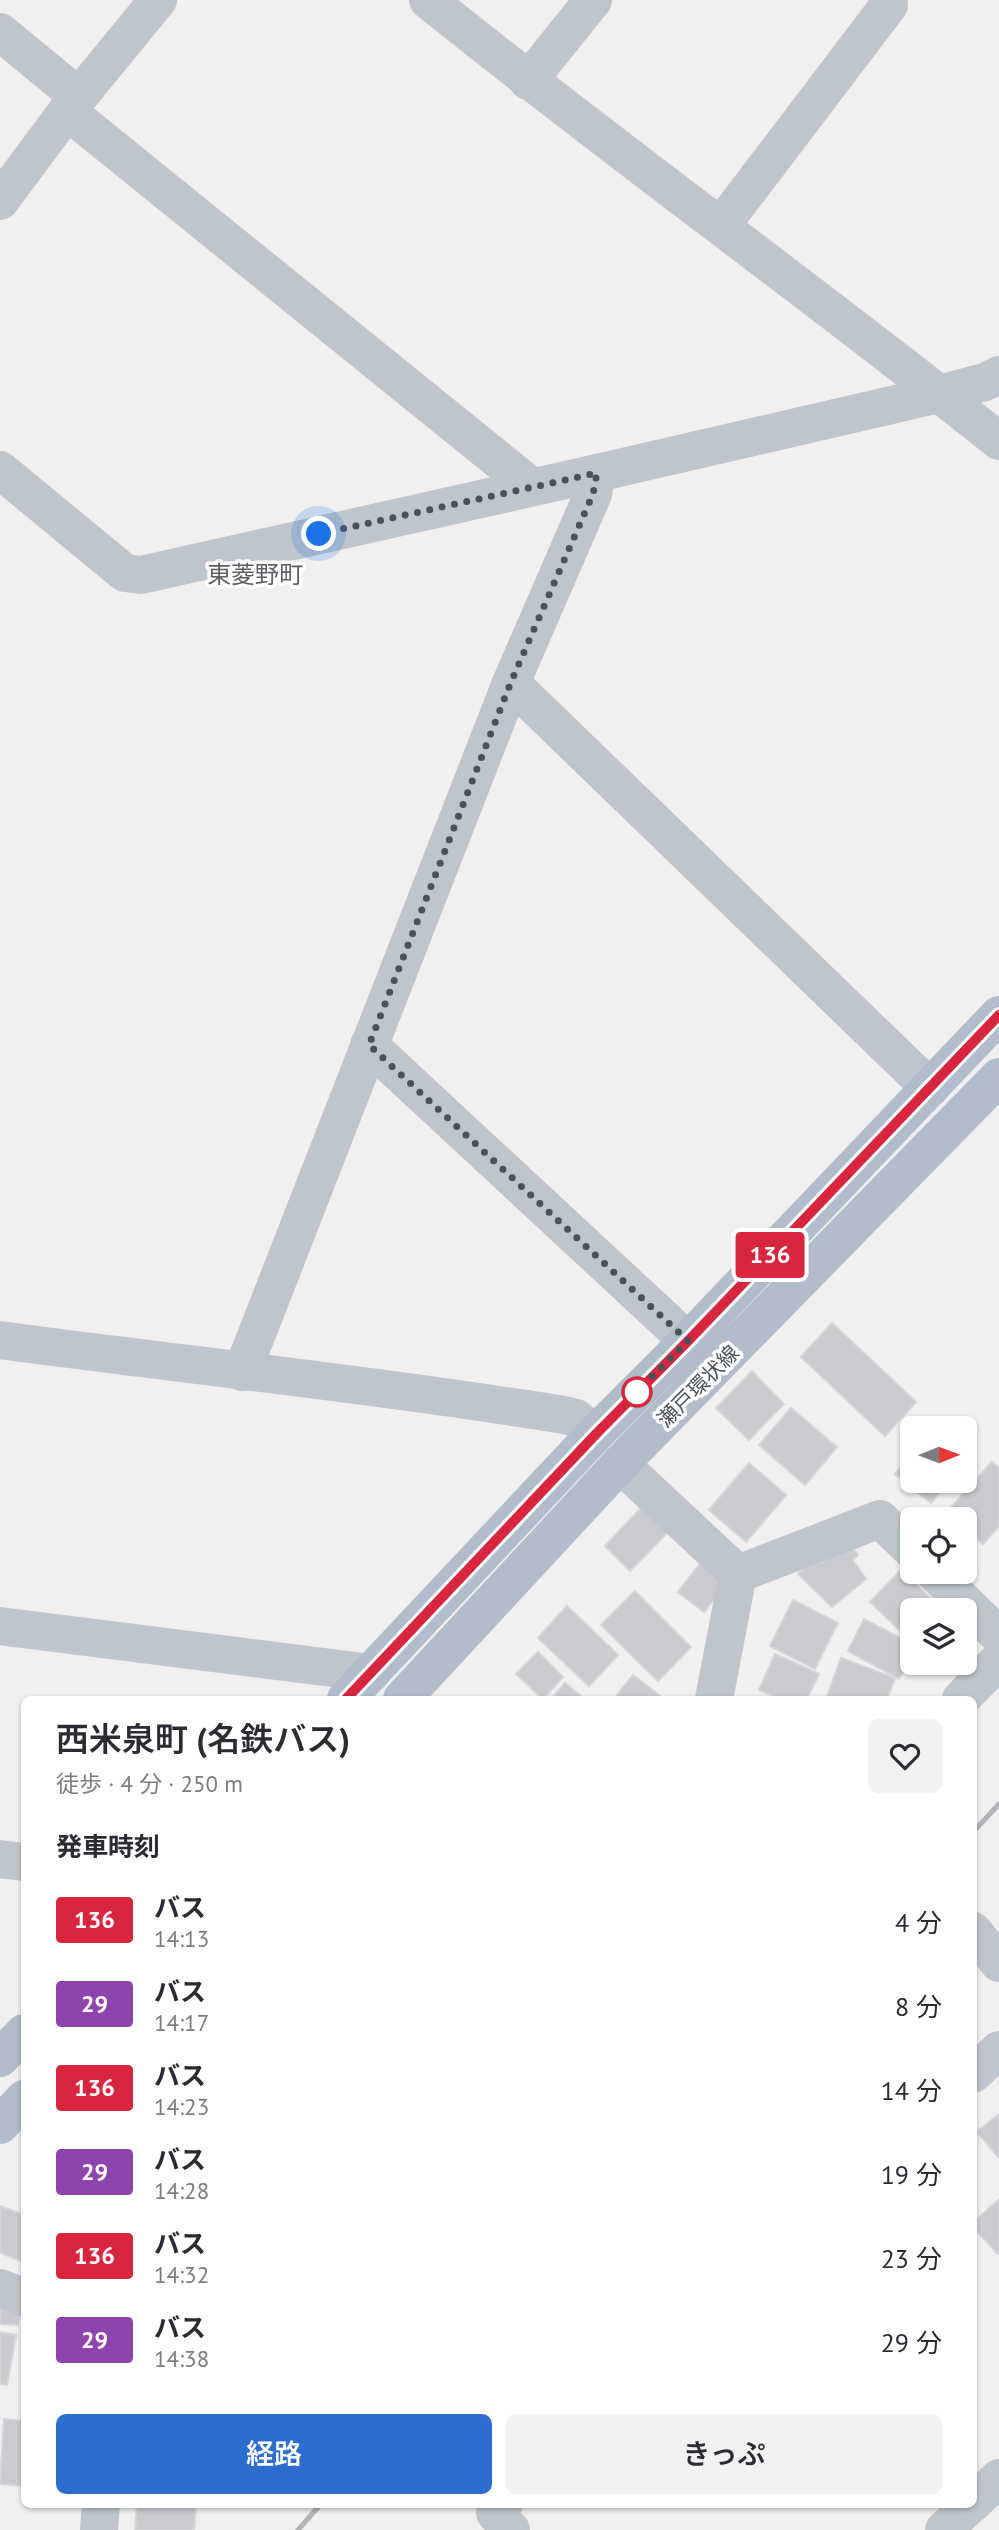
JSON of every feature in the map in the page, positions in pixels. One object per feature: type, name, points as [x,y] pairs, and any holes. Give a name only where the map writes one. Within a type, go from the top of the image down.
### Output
[{"type":"main road","name":"瀬戸環状線","points":[[358,1686],[999,1015]]},
{"type":"main road","name":"瀬戸環状線","points":[[405,1696],[620,1464],[999,1077]]},
{"type":"main road","points":[[0,2057],[21,2035]]},
{"type":"main road","points":[[0,2125],[21,2102]]},
{"type":"street","points":[[0,201],[73,104],[158,0]]},
{"type":"street","points":[[428,0],[528,81],[999,441]]},
{"type":"street","points":[[528,81],[593,0]]},
{"type":"street","points":[[721,226],[890,5]]},
{"type":"street","points":[[0,32],[73,104],[532,487]]},
{"type":"street","points":[[0,470],[125,573],[141,575],[939,394],[985,382],[999,374]]},
{"type":"street","points":[[242,1372],[511,682],[593,494],[597,473]]},
{"type":"street","points":[[511,682],[930,1088]]},
{"type":"street","points":[[369,1045],[688,1341]]},
{"type":"street","points":[[0,1340],[427,1393],[564,1415],[576,1419],[596,1434]]},
{"type":"street","points":[[620,1464],[738,1574]]},
{"type":"street","points":[[738,1574],[880,1519],[900,1538]]},
{"type":"street","points":[[715,1696],[738,1574]]},
{"type":"street","points":[[945,1584],[999,1636]]},
{"type":"street","points":[[0,1626],[358,1686]]},
{"type":"street","points":[[964,1696],[999,1660]]},
{"type":"street","points":[[0,1859],[21,1862]]},
{"type":"street","points":[[977,1936],[999,1964]]},
{"type":"street","points":[[977,2070],[999,2050]]},
{"type":"street","points":[[0,2288],[21,2296]]},
{"type":"street","points":[[977,2498],[999,2478]]},
{"type":"street","points":[[99,2530],[101,2508]]},
{"type":"street","points":[[944,2530],[967,2508]]},
{"type":"building","points":[[832,1323],[916,1402],[903,1416],[900,1416],[900,1420],[885,1436],[801,1357]]},
{"type":"building","points":[[752,1371],[784,1404],[749,1440],[716,1408]]},
{"type":"building","points":[[791,1408],[837,1447],[805,1485],[759,1445]]},
{"type":"building","points":[[992,1462],[999,1468],[999,1526],[983,1544],[977,1539],[977,1507],[952,1507],[964,1493],[977,1493],[977,1479]]},
{"type":"building","points":[[749,1463],[786,1495],[746,1542],[709,1510]]},
{"type":"building","points":[[919,1493],[939,1493],[931,1503]]},
{"type":"building","points":[[643,1506],[669,1531],[630,1571],[605,1546]]},
{"type":"building","points":[[846,1540],[858,1555],[853,1560],[866,1579],[832,1607],[798,1574],[812,1559],[821,1563]]},
{"type":"building","points":[[702,1561],[728,1581],[704,1612],[678,1592]]},
{"type":"building","points":[[900,1571],[900,1584],[916,1584],[930,1598],[900,1598],[900,1631],[870,1602]]},
{"type":"building","points":[[635,1591],[691,1647],[658,1681],[601,1625]]},
{"type":"building","points":[[793,1600],[838,1623],[815,1669],[770,1646]]},
{"type":"building","points":[[567,1606],[618,1655],[589,1686],[538,1638]]},
{"type":"building","points":[[864,1619],[900,1638],[901,1675],[899,1679],[848,1651]]},
{"type":"building","points":[[538,1652],[563,1677],[546,1696],[540,1696],[516,1674]]},
{"type":"building","points":[[775,1654],[819,1674],[808,1696],[774,1696],[759,1690]]},
{"type":"building","points":[[841,1658],[895,1678],[888,1696],[827,1696]]},
{"type":"building","points":[[633,1675],[660,1696],[616,1696]]},
{"type":"building","points":[[565,1683],[581,1696],[554,1696]]},
{"type":"building","points":[[999,2114],[999,2158],[977,2132]]},
{"type":"building","points":[[999,2199],[999,2254],[977,2231],[977,2219]]},
{"type":"building","points":[[0,2206],[21,2214],[21,2261],[0,2253]]},
{"type":"building","points":[[0,2294],[21,2296],[18,2325],[0,2324]]},
{"type":"building","points":[[0,2332],[16,2335],[7,2385],[0,2384]]},
{"type":"building","points":[[4,2419],[21,2421],[21,2486],[0,2484]]},
{"type":"building","points":[[137,2508],[196,2508],[194,2530],[135,2530]]},
{"type":"railway","points":[[977,1828],[999,1804]]},
{"type":"railway","points":[[298,2530],[317,2508]]},
{"type":"bus line","name":"136","points":[[349,1696],[596,1434],[999,1015]]},
{"type":"district","name":"東菱野町","points":[[255,574]]},
{"type":"route","points":[[319,534],[597,473],[593,494],[511,682],[369,1045],[688,1341],[632,1396],[637,1392]]}]
